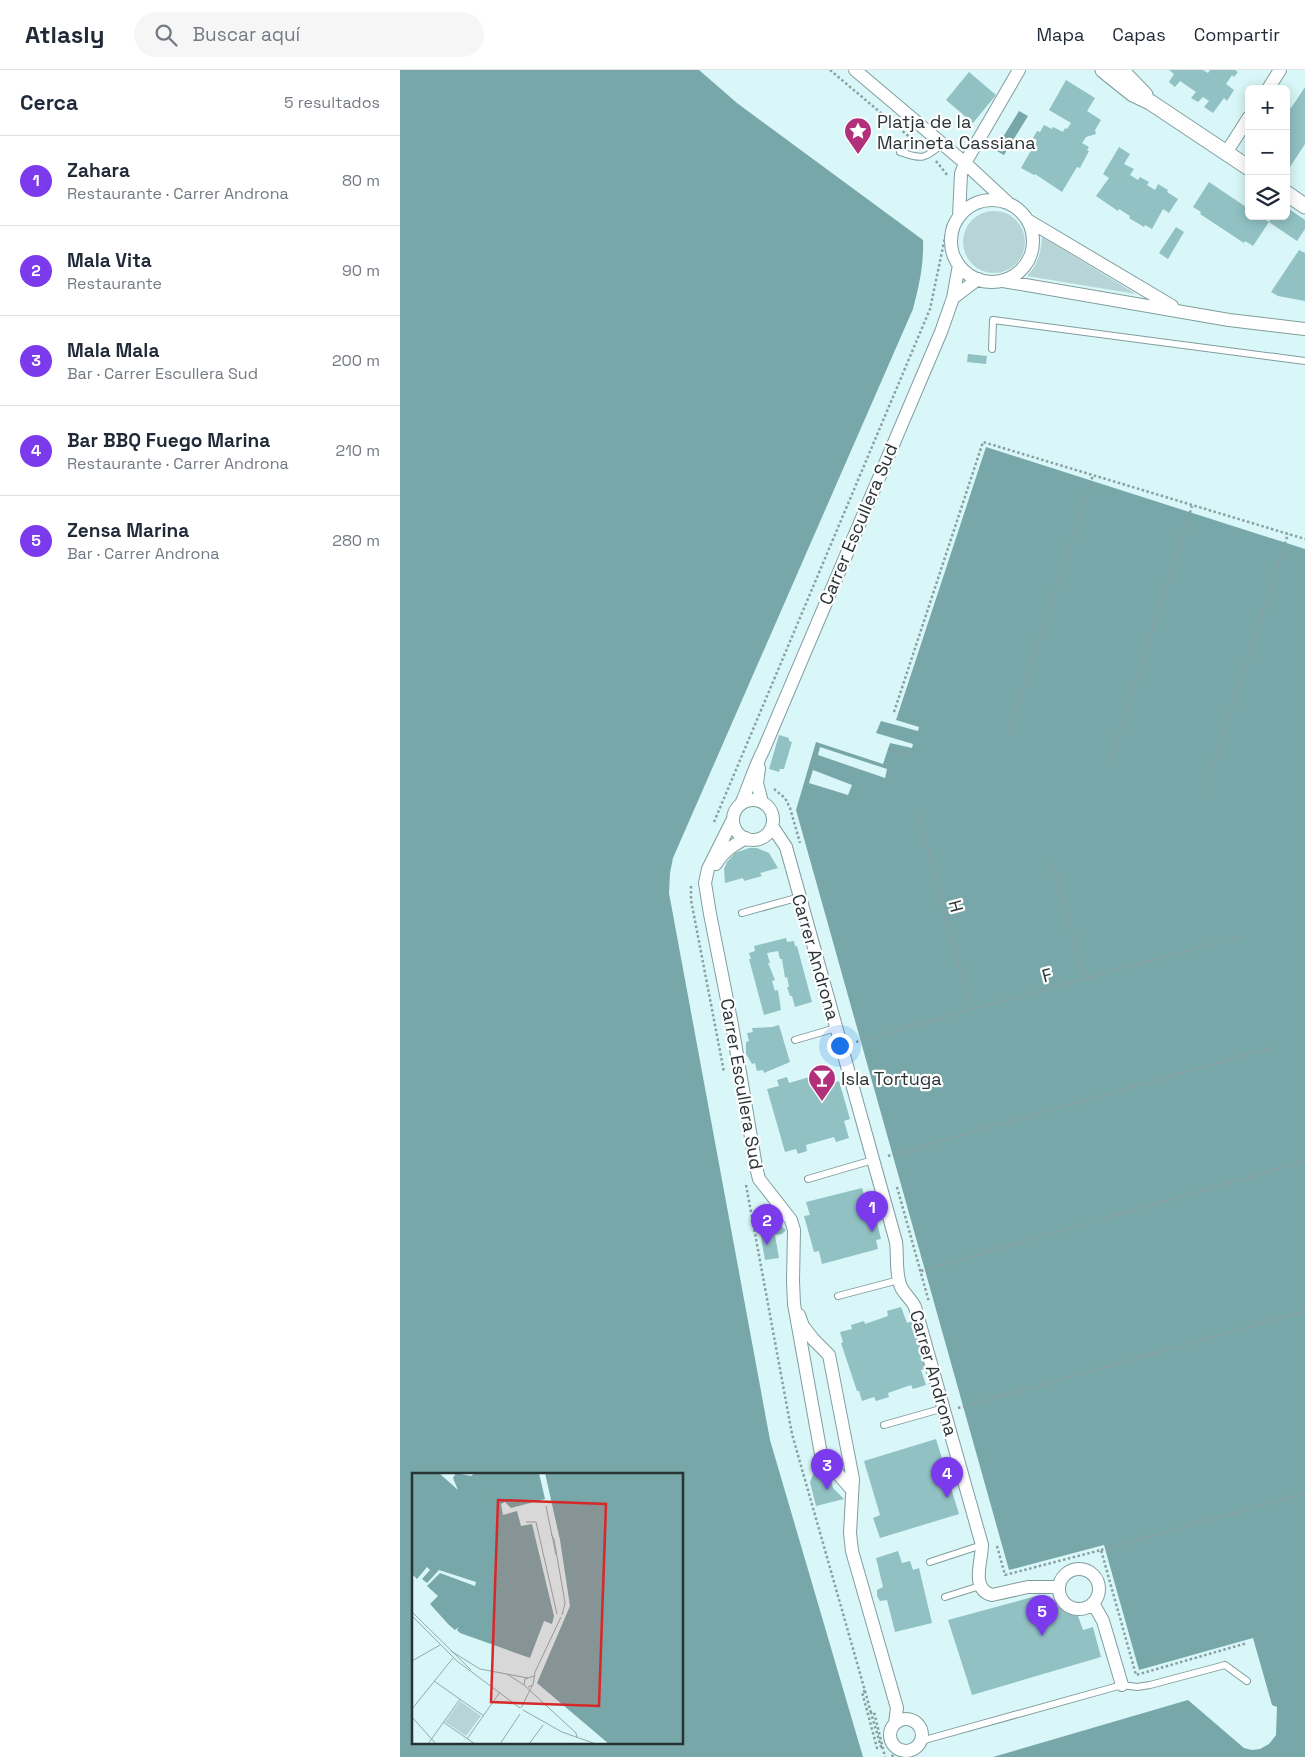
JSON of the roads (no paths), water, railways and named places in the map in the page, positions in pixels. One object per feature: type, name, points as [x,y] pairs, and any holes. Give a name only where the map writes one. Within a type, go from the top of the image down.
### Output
[{"type":"street","points":[[855,70],[966,163],[1007,202],[1023,213],[1029,221],[1033,233],[1030,257],[1019,272],[1003,281]]},
{"type":"street","points":[[1019,70],[961,174],[959,216],[953,230],[951,246],[959,265],[967,274],[978,280],[990,282],[1003,281],[1229,320],[1305,330]]},
{"type":"street","points":[[1103,70],[1133,94],[1150,102],[1245,165]]},
{"type":"street","points":[[1121,70],[1138,86],[1150,102]]},
{"type":"street","points":[[1271,85],[1280,70]]},
{"type":"street","points":[[1226,153],[1245,123]]},
{"type":"street","points":[[1290,196],[1305,206]]},
{"type":"street","points":[[959,216],[969,207],[981,201],[1007,202]]},
{"type":"street","points":[[1029,221],[1178,310]]},
{"type":"street","name":"Carrer Escullera Sud","points":[[741,804],[748,788],[752,771],[763,751],[941,332],[953,298],[959,265]]},
{"type":"street","points":[[953,298],[978,280]]},
{"type":"street","name":"Carrer Escullera Sud","points":[[762,802],[758,783],[763,751]]},
{"type":"street","points":[[751,799],[762,802],[771,810],[772,826],[769,832],[758,839],[746,838],[736,831],[733,819],[737,808],[751,799]]},
{"type":"street","name":"Carrer Escullera Sud","points":[[733,819],[708,869],[705,883],[710,914],[732,1024],[759,1179],[792,1220],[794,1230],[794,1304],[821,1454],[852,1490]]},
{"type":"street","name":"Carrer Androna","points":[[772,826],[786,847],[896,1242],[898,1280],[915,1307],[982,1545],[978,1571],[980,1586]]},
{"type":"street","points":[[705,883],[720,857],[746,838]]},
{"type":"street","name":"Carrer Escullera Sud","points":[[794,1304],[804,1326],[813,1339],[829,1355],[853,1479],[850,1533],[852,1551],[897,1708],[895,1723]]},
{"type":"street","points":[[829,1463],[835,1464],[848,1457]]},
{"type":"street","points":[[1081,1569],[1092,1574],[1098,1585],[1097,1597],[1083,1609],[1070,1607],[1061,1599],[1058,1587],[1064,1575],[1081,1569]]},
{"type":"street","points":[[980,1586],[987,1594],[992,1596],[1028,1587],[1058,1587]]},
{"type":"street","points":[[1093,1602],[1103,1621],[1122,1685]]},
{"type":"street","name":"Carrer Escullera Sud","points":[[897,1708],[908,1719]]},
{"type":"street","points":[[903,1719],[913,1720],[922,1731],[921,1741],[910,1751],[900,1750],[894,1752],[890,1733],[895,1723],[903,1719]]},
{"type":"lane","points":[[900,152],[918,158],[930,155],[942,144]]},
{"type":"lane","points":[[992,349],[993,320],[1305,361]]},
{"type":"lane","points":[[742,913],[800,897]]},
{"type":"lane","points":[[796,1040],[836,1028]]},
{"type":"lane","points":[[808,1180],[873,1160]]},
{"type":"lane","points":[[838,1296],[898,1280]]},
{"type":"lane","points":[[884,1426],[944,1408]]},
{"type":"lane","points":[[930,1562],[982,1545]]},
{"type":"lane","points":[[945,1597],[980,1586]]},
{"type":"lane","points":[[921,1741],[1122,1685],[1137,1687],[1225,1665],[1247,1681]]},
{"type":"place","name":"Platja de la Marineta Cassiana","points":[[858,155]]},
{"type":"place","name":"Isla Tortuga","points":[[822,1102]]},
{"type":"place","name":"Zahara","points":[[872,1232]]},
{"type":"place","name":"Mala Vita","points":[[767,1245]]},
{"type":"place","name":"Mala Mala","points":[[827,1490]]},
{"type":"place","name":"Bar BBQ Fuego Marina","points":[[947,1498]]},
{"type":"place","name":"Zensa Marina","points":[[1042,1636]]}]
